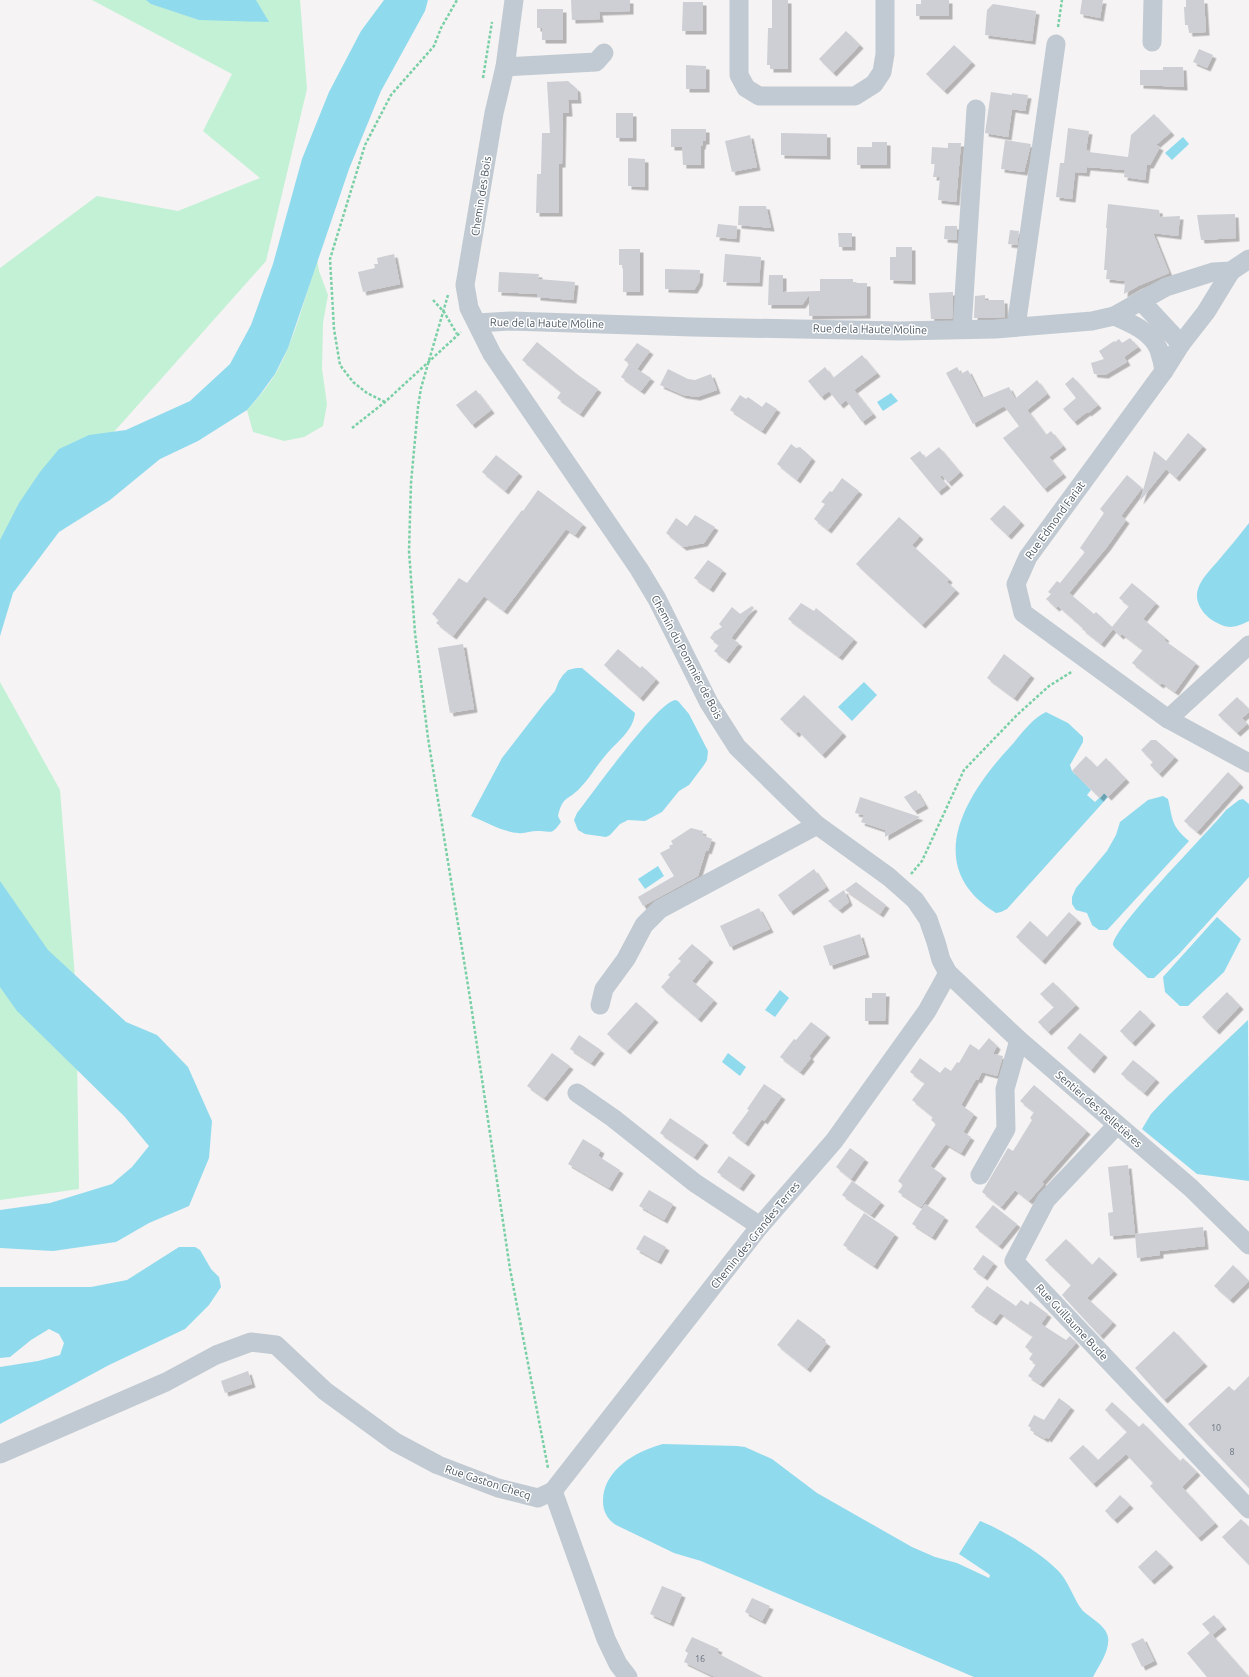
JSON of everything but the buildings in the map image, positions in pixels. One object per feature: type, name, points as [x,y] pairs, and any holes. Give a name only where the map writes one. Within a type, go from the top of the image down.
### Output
[{"type":"street","name":"Chemin des Bois","points":[[477,323],[468,308],[465,285],[494,113],[505,67],[514,0]]},
{"type":"street","points":[[739,0],[739,75],[746,88],[759,96],[856,96],[874,84],[882,72],[885,54],[885,0]]},
{"type":"street","points":[[1152,42],[1153,0]]},
{"type":"street","points":[[1016,327],[1056,44]]},
{"type":"street","points":[[505,67],[596,62],[604,53]]},
{"type":"street","points":[[962,329],[976,109]]},
{"type":"street","name":"Rue de la Haute Moline","points":[[477,323],[511,321],[900,331],[1016,327],[1092,321],[1114,316],[1166,287],[1213,272],[1231,271],[1249,259]]},
{"type":"street","name":"Rue Edmond Fariat","points":[[1231,271],[1206,312],[1181,344],[1164,371],[1028,557],[1016,584],[1023,613],[1168,719],[1249,763]]},
{"type":"street","points":[[1141,301],[1181,344]]},
{"type":"street","points":[[1114,316],[1133,324],[1149,336],[1158,348],[1164,371]]},
{"type":"street","name":"Chemin du Pommier de Bois","points":[[477,323],[492,354],[639,569],[657,599],[709,703],[737,747],[817,824],[901,886],[915,900],[928,919],[941,960],[948,973]]},
{"type":"street","points":[[1168,719],[1249,645]]},
{"type":"street","points":[[600,1006],[604,989],[626,959],[644,925],[660,909],[817,824]]},
{"type":"street","name":"Chemin des Grandes Terres","points":[[553,1491],[760,1226],[834,1141],[927,1011],[948,973]]},
{"type":"street","name":"Sentier des Pelletières","points":[[948,973],[1019,1040],[1191,1188],[1249,1245]]},
{"type":"street","points":[[980,1175],[1006,1129],[1005,1089],[1019,1040]]},
{"type":"street","points":[[577,1094],[613,1118],[695,1182],[760,1226]]},
{"type":"street","name":"Rue Guillaume Bude","points":[[1117,1125],[1046,1200],[1014,1260],[1249,1509]]},
{"type":"street","name":"Rue Gaston Checq","points":[[0,1454],[166,1382],[216,1355],[250,1342],[276,1345],[325,1391],[395,1442],[438,1465],[498,1488],[538,1498],[553,1491]]},
{"type":"street","points":[[553,1491],[606,1639],[618,1664],[628,1677]]},
{"type":"path","points":[[385,402],[367,393],[353,382],[340,365],[334,329],[330,259],[365,145],[391,95],[434,46],[441,28],[457,0]]},
{"type":"path","points":[[1056,44],[1062,0]]},
{"type":"path","points":[[482,85],[493,15]]},
{"type":"path","points":[[448,294],[421,388],[418,407],[411,483],[409,551],[415,633],[428,738],[470,998],[510,1269],[542,1442],[553,1491]]},
{"type":"path","points":[[432,300],[444,312],[457,334]]},
{"type":"path","points":[[352,428],[385,402],[457,334],[477,323]]},
{"type":"path","points":[[901,886],[922,861],[964,770],[1017,715],[1049,686],[1089,661]]},
{"type":"green space","points":[[92,0],[300,0],[307,89],[266,261],[0,560],[0,268],[97,196],[178,211],[260,178],[203,131],[232,74]]},
{"type":"green space","points":[[317,260],[319,271],[328,295],[323,323],[322,369],[327,404],[323,426],[304,437],[284,441],[253,432],[247,410],[270,383],[283,360],[299,318]]},
{"type":"green space","points":[[0,682],[60,790],[76,990],[79,1189],[0,1200]]},
{"type":"water","points":[[146,0],[256,0],[269,22],[199,20],[151,4]]},
{"type":"water","points":[[384,0],[428,0],[425,11],[381,91],[349,169],[288,348],[275,374],[247,410],[198,441],[160,459],[110,500],[59,532],[13,593],[0,636],[0,540],[19,503],[40,472],[59,449],[89,435],[126,430],[190,401],[230,364],[251,325],[273,264],[302,159],[329,92],[361,31]]},
{"type":"water","points":[[1183,137],[1189,144],[1172,160],[1165,153]]},
{"type":"water","points":[[891,393],[898,401],[883,411],[877,402]]},
{"type":"water","points":[[1249,523],[1249,621],[1239,625],[1227,627],[1212,620],[1205,614],[1198,602],[1197,593],[1206,574]]},
{"type":"water","points":[[582,668],[635,713],[634,720],[628,731],[609,751],[584,784],[564,801],[558,816],[561,822],[555,830],[550,832],[512,832],[500,829],[471,816],[502,758],[555,691],[563,675],[568,670]]},
{"type":"water","points":[[864,682],[877,695],[852,721],[838,707]]},
{"type":"water","points":[[675,700],[678,701],[689,714],[708,751],[707,760],[704,765],[689,785],[679,791],[662,812],[645,821],[628,820],[620,824],[610,835],[606,837],[585,834],[578,830],[574,820],[577,813],[640,732],[666,705]]},
{"type":"water","points":[[1046,712],[1068,723],[1083,737],[1083,742],[1070,765],[1072,771],[1091,790],[1087,795],[1095,802],[1104,793],[1108,797],[1007,909],[996,913],[973,895],[960,875],[956,853],[958,832],[966,810],[992,767],[1021,733],[1035,719]]},
{"type":"water","points":[[1163,796],[1168,799],[1172,818],[1176,827],[1189,841],[1107,930],[1099,930],[1092,925],[1087,913],[1076,910],[1072,904],[1072,897],[1076,888],[1107,851],[1116,835],[1120,822],[1148,800]]},
{"type":"water","points":[[1243,799],[1249,804],[1249,877],[1179,954],[1154,978],[1148,978],[1115,948],[1113,945],[1117,935],[1144,900],[1226,810],[1239,800]]},
{"type":"water","points":[[658,866],[664,876],[645,889],[638,879]]},
{"type":"water","points":[[0,881],[48,950],[126,1022],[157,1035],[188,1067],[212,1121],[209,1158],[189,1206],[149,1223],[116,1242],[53,1251],[0,1248],[0,1210],[50,1203],[112,1184],[132,1167],[149,1146],[124,1116],[17,1011],[0,987]]},
{"type":"water","points":[[1217,917],[1241,939],[1224,972],[1188,1006],[1180,1006],[1165,992],[1163,977]]},
{"type":"water","points":[[780,990],[789,998],[775,1017],[765,1010]]},
{"type":"water","points":[[1248,1020],[1249,1181],[1197,1174],[1142,1129],[1151,1114],[1169,1095]]},
{"type":"water","points":[[728,1053],[746,1067],[740,1076],[722,1062]]},
{"type":"water","points":[[179,1247],[195,1247],[200,1250],[211,1269],[219,1277],[221,1287],[209,1305],[185,1329],[109,1365],[0,1424],[0,1367],[38,1361],[60,1355],[64,1343],[59,1334],[49,1329],[31,1340],[10,1357],[0,1358],[0,1287],[91,1287],[127,1280]]},
{"type":"water","points":[[663,1444],[745,1447],[772,1459],[817,1493],[912,1547],[935,1557],[957,1563],[989,1578],[990,1575],[959,1554],[980,1521],[989,1525],[1035,1551],[1061,1574],[1083,1611],[1098,1622],[1107,1633],[1108,1642],[1104,1658],[1093,1677],[974,1677],[701,1561],[674,1553],[616,1525],[608,1517],[603,1505],[604,1490],[609,1480],[615,1471],[632,1457]]}]
